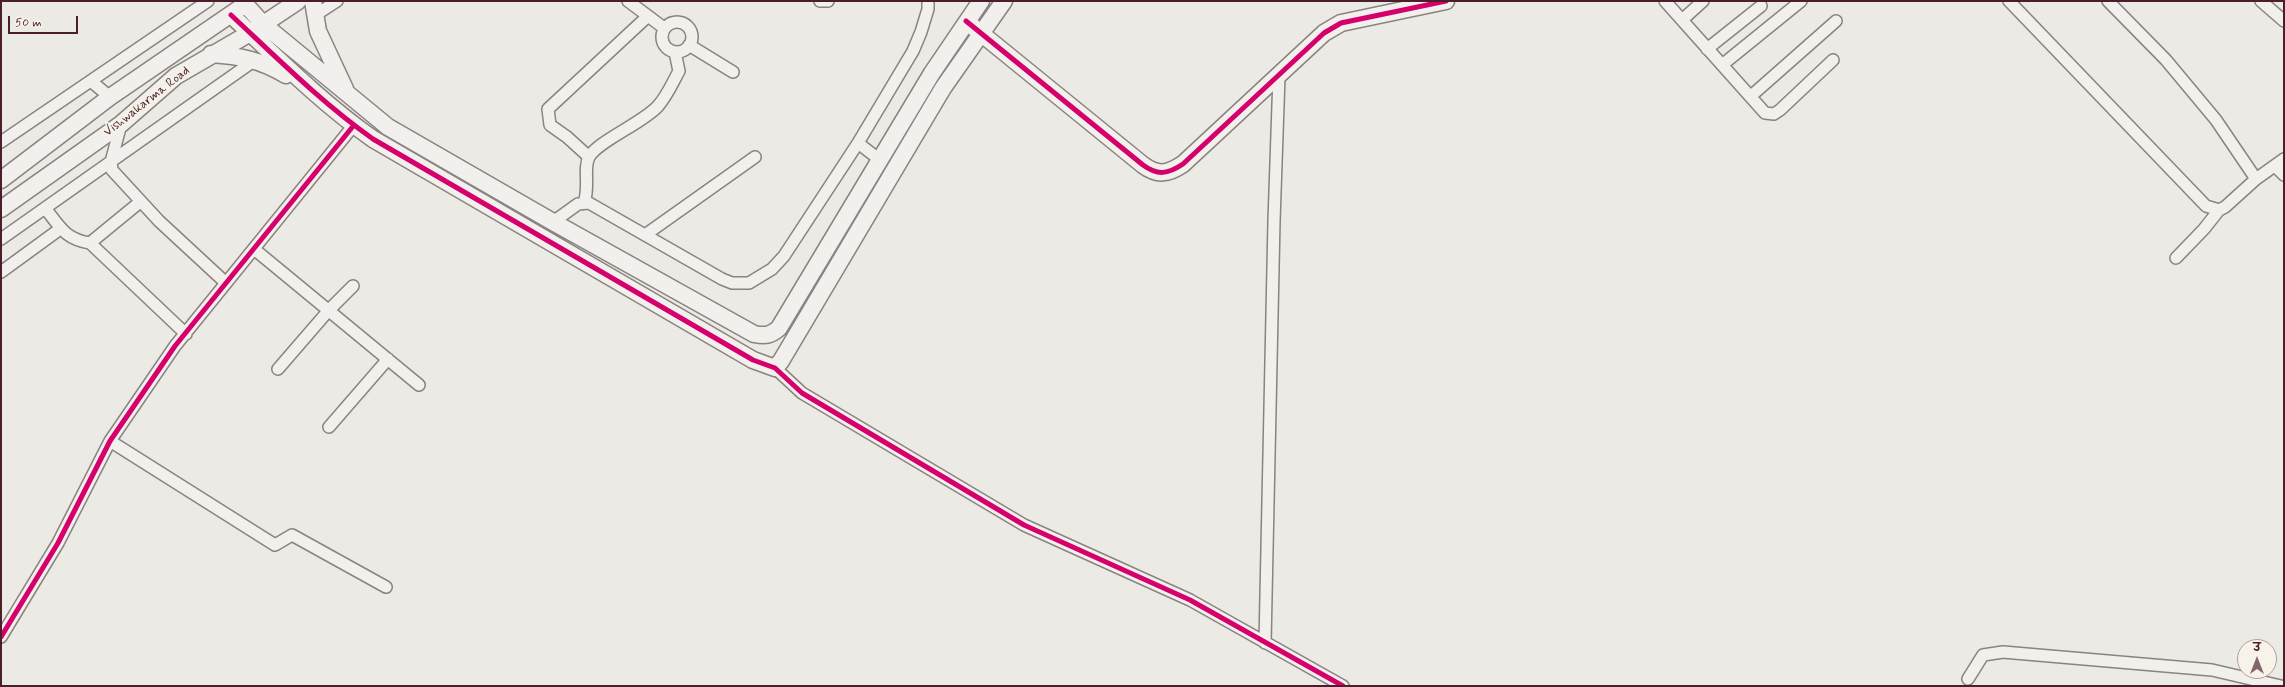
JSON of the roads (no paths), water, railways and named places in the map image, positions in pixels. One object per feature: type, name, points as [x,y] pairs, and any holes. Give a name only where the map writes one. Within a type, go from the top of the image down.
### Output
[{"type":"street","points":[[1,142],[24,124],[92,82],[208,1]]},
{"type":"street","name":"Vishwakarma Road","points":[[1,209],[121,124],[176,76],[211,54],[250,33],[298,1]]},
{"type":"street","points":[[337,1],[314,9],[323,43],[347,93]]},
{"type":"street","points":[[628,1],[664,28]]},
{"type":"street","points":[[820,1],[828,1]]},
{"type":"street","points":[[584,202],[589,203],[722,279],[732,283],[749,283],[772,269],[784,256],[858,143],[913,51],[928,9],[928,1]]},
{"type":"street","points":[[248,3],[264,24],[388,127],[552,222],[754,334],[764,336],[772,334],[779,328],[966,21],[982,1]]},
{"type":"street","points":[[775,368],[781,361],[943,88],[987,38],[1004,1]]},
{"type":"street","points":[[966,21],[1143,165],[1152,171],[1163,174],[1173,171],[1183,164],[1324,33],[1341,23],[1446,1]]},
{"type":"street","points":[[1665,1],[1765,113],[1774,114],[1833,60]]},
{"type":"street","points":[[1682,20],[1703,1]]},
{"type":"street","points":[[1722,65],[1801,1]]},
{"type":"street","points":[[2009,1],[2206,206],[2219,210]]},
{"type":"street","points":[[2108,1],[2166,60],[2216,120],[2256,179]]},
{"type":"street","points":[[2261,1],[2284,21]]},
{"type":"street","name":"Vishwakarma Road","points":[[1,180],[110,97],[248,3]]},
{"type":"street","points":[[1707,49],[1761,6]]},
{"type":"street","points":[[231,15],[310,88],[373,139],[753,360],[775,368],[802,393],[1024,525],[1154,582],[1190,600],[1343,686]]},
{"type":"street","points":[[589,157],[567,136],[550,125],[548,109],[648,16]]},
{"type":"street","points":[[1751,96],[1836,21]]},
{"type":"street","points":[[676,22],[686,25],[691,33],[689,45],[685,50],[675,52],[670,51],[663,44],[662,39],[664,28],[676,22]]},
{"type":"street","points":[[689,45],[733,72]]},
{"type":"street","points":[[552,222],[584,202],[588,193],[587,166],[589,157],[597,149],[629,128],[658,106],[679,71],[675,52]]},
{"type":"street","points":[[211,54],[234,55],[255,60],[310,88]]},
{"type":"street","points":[[1,239],[49,213],[114,170],[255,60]]},
{"type":"street","points":[[1265,643],[1274,216],[1279,76]]},
{"type":"street","points":[[92,82],[110,97]]},
{"type":"street","points":[[121,124],[114,170],[140,202],[226,283]]},
{"type":"street","points":[[1,637],[58,543],[110,441],[186,334],[354,125]]},
{"type":"street","points":[[858,143],[880,160]]},
{"type":"street","points":[[645,235],[755,157]]},
{"type":"street","points":[[2176,258],[2219,210],[2225,208],[2256,179],[2284,159]]},
{"type":"street","points":[[2275,166],[2284,175]]},
{"type":"street","points":[[90,243],[140,202]]},
{"type":"street","points":[[49,213],[60,229],[73,239],[90,243],[186,334]]},
{"type":"street","points":[[1,272],[60,229]]},
{"type":"street","points":[[254,249],[419,385]]},
{"type":"street","points":[[278,369],[329,310],[353,286]]},
{"type":"street","points":[[329,427],[388,359]]},
{"type":"street","points":[[110,441],[275,545],[292,535],[386,587]]},
{"type":"street","points":[[1968,679],[1983,655],[2003,652],[2212,670],[2281,686]]}]
